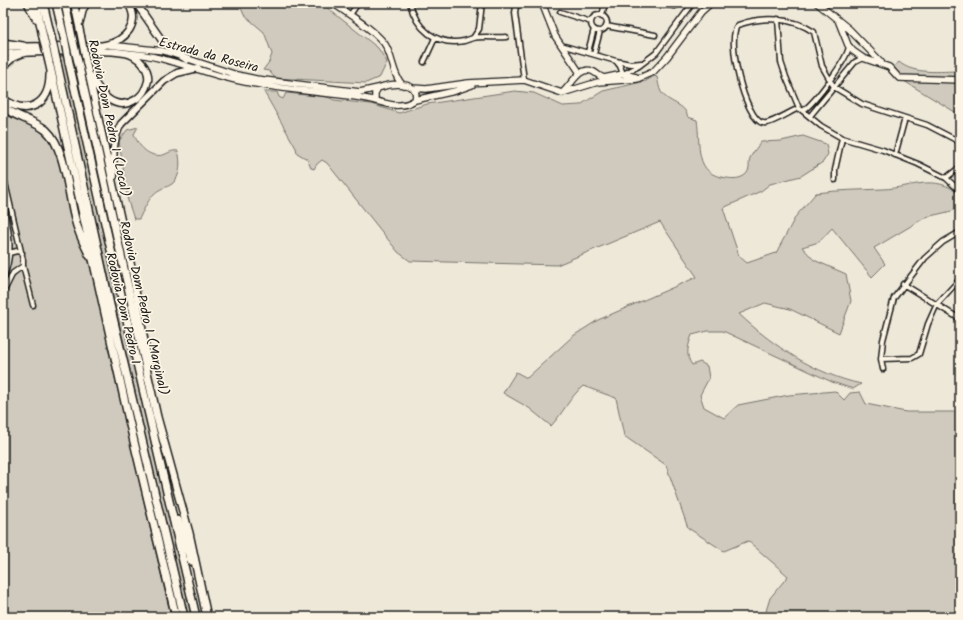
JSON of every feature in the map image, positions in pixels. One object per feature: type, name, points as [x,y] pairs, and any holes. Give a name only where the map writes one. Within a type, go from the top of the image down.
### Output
[{"type":"highway","points":[[28,3],[41,27]]},
{"type":"highway","points":[[36,3],[103,303],[176,617]]},
{"type":"highway","name":"Rodovia Dom Pedro I","points":[[44,3],[110,305],[184,617]]},
{"type":"highway","name":"Rodovia Dom Pedro I","points":[[56,3],[196,617]]},
{"type":"highway","name":"Rodovia Dom Pedro I (Marginal)","points":[[65,3],[157,417],[190,533],[207,617]]},
{"type":"highway","points":[[3,43],[24,49]]},
{"type":"highway","points":[[3,66],[13,56],[24,49]]},
{"type":"highway","points":[[3,99],[12,106],[26,108],[37,104],[45,98],[48,90],[50,66]]},
{"type":"highway","points":[[3,107],[35,123],[46,130],[55,140],[60,153],[78,230],[93,264],[103,303]]},
{"type":"highway","points":[[163,474],[204,602]]},
{"type":"main road","name":"Rodovia Dom Pedro I (Local)","points":[[74,3],[87,70],[131,265],[157,417]]},
{"type":"main road","points":[[79,26],[83,8],[86,3]]},
{"type":"main road","points":[[3,54],[24,49],[105,45],[123,38],[130,30],[133,20],[132,9],[128,3]]},
{"type":"main road","points":[[136,3],[163,42],[187,60]]},
{"type":"main road","points":[[3,48],[126,53],[141,61],[146,68],[148,78],[145,90],[134,101],[124,104],[105,98],[87,70]]},
{"type":"main road","points":[[115,194],[113,148],[114,139],[121,124],[164,81],[181,72],[198,68]]},
{"type":"street","points":[[333,3],[375,35],[384,44],[392,58],[398,80],[403,85]]},
{"type":"street","points":[[350,15],[358,3]]},
{"type":"street","points":[[410,3],[415,20],[426,32],[435,38],[453,41],[473,38],[506,37]]},
{"type":"street","points":[[473,38],[479,29],[482,3]]},
{"type":"street","points":[[522,3],[516,6],[515,13],[524,80]]},
{"type":"street","points":[[542,3],[551,28],[580,73]]},
{"type":"street","points":[[602,16],[605,3]]},
{"type":"street","points":[[648,3],[675,6],[682,3]]},
{"type":"street","points":[[562,93],[580,73],[589,70],[608,78],[624,74],[644,63],[660,48],[693,3]]},
{"type":"street","points":[[562,93],[598,82],[640,78],[652,72],[667,57],[701,12],[711,3]]},
{"type":"street","points":[[816,3],[854,34],[883,64]]},
{"type":"street","points":[[560,12],[591,22],[594,29],[588,52]]},
{"type":"street","points":[[591,22],[594,17],[602,16]]},
{"type":"street","points":[[602,16],[606,20],[606,26]]},
{"type":"street","points":[[778,19],[781,62],[799,108],[804,110],[821,126],[842,138],[895,155],[946,178],[960,191]]},
{"type":"street","points":[[799,108],[768,122],[760,123],[757,120],[749,106],[738,75],[735,52],[736,27],[747,22],[778,19],[800,24],[814,32],[820,60],[829,80],[834,87],[862,104],[936,128],[960,142]]},
{"type":"street","points":[[838,20],[849,46],[863,58],[889,67],[899,78],[960,80]]},
{"type":"street","points":[[594,54],[600,31],[606,26]]},
{"type":"street","points":[[606,26],[655,35]]},
{"type":"street","points":[[594,29],[600,31]]},
{"type":"street","points":[[845,38],[850,34],[854,34]]},
{"type":"street","points":[[424,62],[435,38]]},
{"type":"street","points":[[560,44],[616,61],[631,64],[644,63]]},
{"type":"street","name":"Estrada da Roseira","points":[[105,45],[146,48],[164,52],[237,75],[256,79],[360,92],[389,84],[426,89],[457,84],[524,80],[562,93]]},
{"type":"street","points":[[804,110],[816,99],[845,58],[849,46]]},
{"type":"street","points":[[810,116],[854,64],[866,56],[868,49]]},
{"type":"street","points":[[569,57],[572,50],[578,50]]},
{"type":"street","name":"Estrada da Roseira","points":[[126,53],[158,57],[232,79],[375,101],[396,106],[406,105],[415,100],[485,82]]},
{"type":"street","points":[[845,58],[854,64]]},
{"type":"street","points":[[616,61],[624,74],[640,78]]},
{"type":"street","points":[[389,84],[395,73]]},
{"type":"street","points":[[618,81],[624,74]]},
{"type":"street","points":[[598,75],[598,82]]},
{"type":"street","points":[[576,78],[577,85],[582,88]]},
{"type":"street","points":[[375,101],[375,93],[378,88]]},
{"type":"street","points":[[413,88],[416,93],[415,100]]},
{"type":"street","points":[[895,155],[905,118]]},
{"type":"street","points":[[835,180],[835,170],[842,138]]},
{"type":"street","points":[[946,178],[960,167]]},
{"type":"street","points":[[3,174],[33,305]]},
{"type":"street","points":[[3,205],[9,233],[9,253],[7,267],[3,278]]},
{"type":"street","points":[[883,369],[881,359],[885,331],[894,298],[903,284],[931,253],[960,232]]},
{"type":"street","points":[[9,253],[17,251],[22,253]]},
{"type":"street","points":[[3,292],[13,273],[17,272],[23,266]]},
{"type":"street","points":[[7,267],[11,271],[17,272]]},
{"type":"street","points":[[881,359],[912,358],[918,356],[921,351],[928,324],[937,304],[960,278]]},
{"type":"street","points":[[903,284],[960,319]]},
{"type":"shaded area","points":[[239,3],[321,3],[378,48],[387,62],[380,77],[366,83],[275,78],[269,71],[263,70],[269,62],[272,54],[264,32],[244,15]]},
{"type":"shaded area","points":[[65,56],[150,437],[193,617],[187,617],[61,70],[60,57]]},
{"type":"shaded area","points":[[899,62],[912,69],[920,71],[960,71],[960,115],[899,78],[894,66]]},
{"type":"shaded area","points":[[654,76],[657,77],[660,90],[664,96],[684,109],[688,117],[697,120],[701,157],[704,165],[716,176],[734,179],[745,175],[749,169],[750,158],[761,142],[781,141],[803,136],[826,144],[828,154],[823,162],[801,176],[770,184],[761,191],[723,208],[739,256],[747,263],[776,253],[796,216],[816,193],[883,189],[932,183],[941,184],[960,194],[960,205],[952,211],[926,217],[874,248],[885,264],[872,277],[832,228],[819,242],[802,247],[814,260],[846,274],[851,301],[839,333],[790,309],[765,303],[739,314],[780,348],[811,366],[861,384],[853,389],[832,382],[723,331],[708,331],[692,335],[688,347],[688,358],[692,365],[700,362],[707,366],[709,378],[700,395],[704,407],[724,418],[738,405],[789,395],[835,391],[844,400],[850,393],[860,392],[866,404],[906,412],[960,412],[960,617],[776,617],[766,611],[770,598],[788,576],[748,541],[724,551],[688,528],[666,465],[624,436],[616,398],[583,386],[574,395],[551,426],[529,408],[503,393],[516,372],[527,378],[573,336],[598,320],[697,277],[660,222],[557,265],[410,261],[398,252],[327,163],[322,160],[314,169],[311,168],[307,159],[297,153],[296,148],[264,92],[277,92],[279,97],[283,99],[286,93],[328,97],[334,100],[371,104],[399,113],[427,104],[515,91],[534,93],[563,106],[580,105],[603,91],[646,81]]},
{"type":"shaded area","points":[[3,107],[35,126],[46,136],[60,153],[78,230],[103,303],[108,348],[171,617],[3,617]]},
{"type":"shaded area","points":[[138,127],[134,134],[141,147],[153,155],[163,155],[172,151],[178,151],[180,164],[179,173],[175,181],[155,193],[139,219],[134,219],[128,201],[119,141],[127,130]]}]
